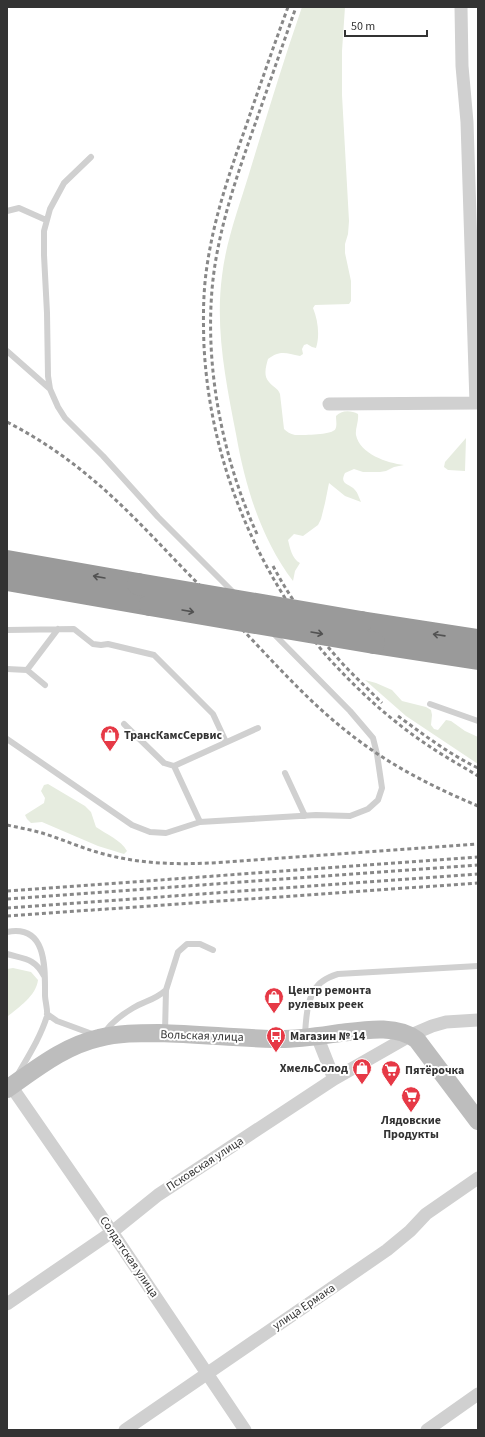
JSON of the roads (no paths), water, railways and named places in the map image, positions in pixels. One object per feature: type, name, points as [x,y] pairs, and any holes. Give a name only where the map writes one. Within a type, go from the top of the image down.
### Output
[{"type":"highway","points":[[7,561],[361,622],[478,640]]},
{"type":"highway","points":[[7,580],[374,644],[478,659]]},
{"type":"street","points":[[329,404],[477,403],[467,122],[462,66],[461,7]]},
{"type":"street","name":"Псковская улица","points":[[7,1304],[112,1232],[158,1195],[334,1079],[411,1035],[432,1026],[446,1022],[478,1020]]},
{"type":"street","name":"Вольская улица","points":[[8,1087],[38,1066],[78,1045],[100,1038],[123,1035],[166,1034],[276,1039],[377,1030],[411,1035]]},
{"type":"street","points":[[411,1035],[426,1050],[478,1121]]},
{"type":"street","points":[[311,1036],[334,1079]]},
{"type":"street","name":"Солдатская улица","points":[[8,1087],[112,1232],[245,1430]]},
{"type":"street","name":"улица Ермака","points":[[125,1430],[387,1250],[410,1231],[426,1214],[478,1178]]},
{"type":"street","points":[[427,1430],[478,1394]]},
{"type":"lane","points":[[91,157],[64,184],[54,200],[46,220],[43,241],[47,313],[48,376],[50,389],[65,418],[103,456],[158,517],[249,608]]},
{"type":"lane","points":[[7,211],[19,208],[46,220]]},
{"type":"lane","points":[[7,351],[50,389]]},
{"type":"lane","points":[[7,739],[132,825],[150,832],[166,833],[200,822],[305,816],[350,816],[368,809],[378,800],[382,788],[375,744],[370,734],[350,711],[260,619]]},
{"type":"lane","points":[[27,670],[58,629]]},
{"type":"lane","points":[[7,630],[74,629],[93,644],[108,644],[154,655],[214,714],[226,742]]},
{"type":"lane","points":[[7,670],[27,670],[45,685]]},
{"type":"lane","points":[[430,704],[478,721]]},
{"type":"lane","points":[[124,724],[164,763],[174,766],[258,728]]},
{"type":"lane","points":[[174,766],[200,822]]},
{"type":"lane","points":[[285,773],[305,816]]},
{"type":"lane","points":[[7,932],[20,931],[35,938],[42,951],[46,979],[45,1000],[48,1014],[35,1044],[8,1087]]},
{"type":"lane","points":[[166,1034],[166,990],[178,952],[188,944],[200,944],[213,950]]},
{"type":"lane","points":[[7,954],[25,958],[36,964],[46,979]]},
{"type":"lane","points":[[311,1036],[306,1016],[310,1000],[317,986],[326,979],[338,974],[478,966]]},
{"type":"lane","points":[[48,1014],[57,1021],[89,1032],[100,1038],[114,1021],[133,1008],[158,997],[166,990]]},
{"type":"railway","points":[[288,7],[228,179],[218,213],[207,266],[203,326],[204,346],[207,382],[221,451],[231,485],[258,550],[275,582],[318,646],[357,687],[391,718],[435,750],[478,776]]},
{"type":"railway","points":[[257,534],[243,501],[232,466],[216,394],[212,357],[211,320],[213,283],[221,233],[234,187],[296,7]]},
{"type":"railway","points":[[7,422],[55,451],[77,467],[117,501],[238,624],[295,685],[334,721],[375,752],[404,770],[448,793],[478,806]]},
{"type":"railway","points":[[273,566],[296,604],[322,640],[346,667],[382,703]]},
{"type":"railway","points":[[398,716],[427,737],[467,763],[478,768]]},
{"type":"railway","points":[[7,825],[40,833],[93,851],[116,857],[163,863],[195,864],[478,844]]},
{"type":"railway","points":[[7,891],[478,857]]},
{"type":"railway","points":[[7,899],[478,865]]},
{"type":"railway","points":[[7,908],[478,874]]},
{"type":"railway","points":[[7,916],[478,883]]},
{"type":"place","name":"ТрансКамсСервис","points":[[110,752]]},
{"type":"place","name":"Центр ремонта рулевых реек","points":[[274,1014]]},
{"type":"place","name":"Магазин № 14","points":[[276,1053]]},
{"type":"place","name":"ХмельСолод","points":[[362,1085]]},
{"type":"place","name":"Пятёрочка","points":[[391,1087]]},
{"type":"place","name":"Лядовские Продукты","points":[[411,1113]]}]
